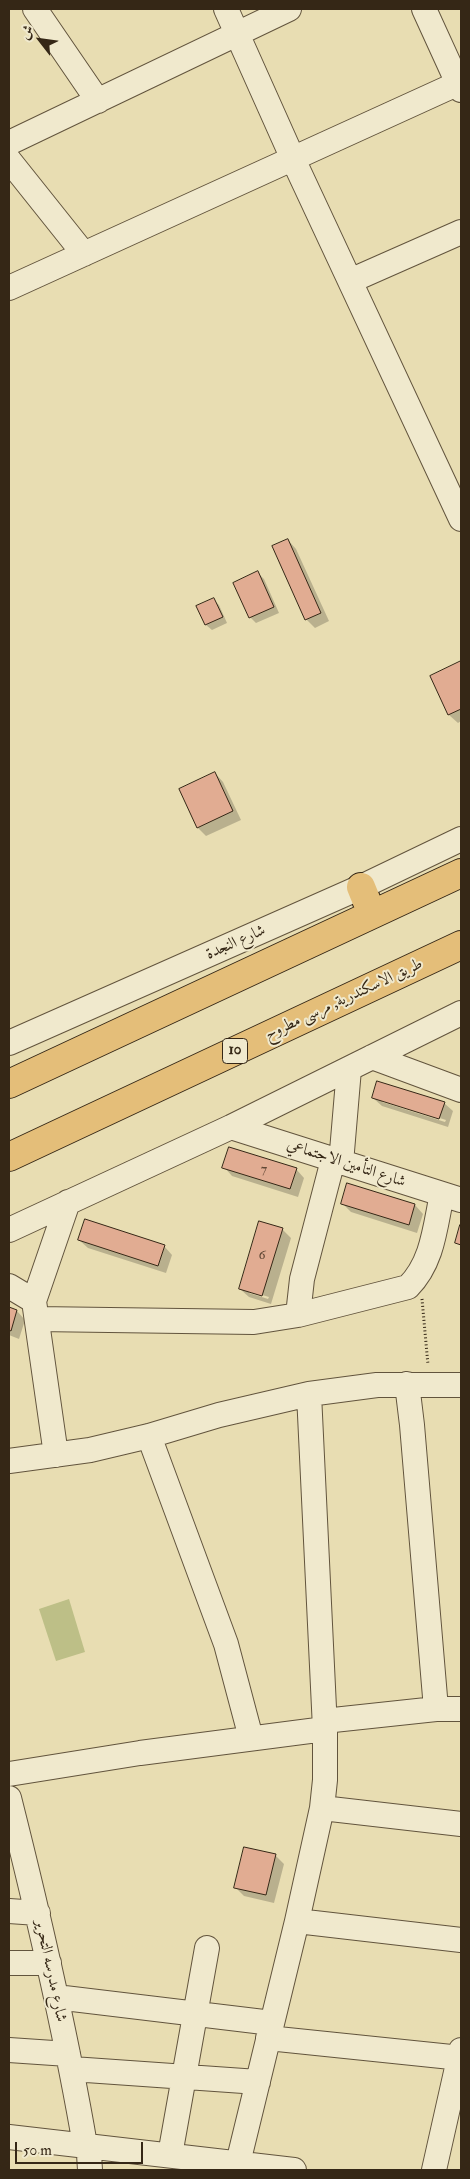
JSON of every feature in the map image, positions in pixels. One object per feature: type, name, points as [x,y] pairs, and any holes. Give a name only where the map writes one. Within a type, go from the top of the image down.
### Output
[{"type":"main road","points":[[9,1084],[461,873]]},
{"type":"main road","points":[[361,887],[372,914]]},
{"type":"main road","name":"طريق الاسكندرية, مرسى مطروح","points":[[9,1157],[461,945]]},
{"type":"street","points":[[35,9],[98,101]]},
{"type":"street","points":[[226,9],[293,159],[461,519]]},
{"type":"street","points":[[9,143],[289,9]]},
{"type":"street","points":[[9,288],[460,85],[424,9]]},
{"type":"street","points":[[9,160],[84,254]]},
{"type":"street","points":[[350,281],[461,232]]},
{"type":"street","name":"شارع النجدة","points":[[9,1043],[361,887],[461,839]]},
{"type":"street","points":[[9,1230],[231,1127],[461,1013]]},
{"type":"street","points":[[372,1057],[461,1090]]},
{"type":"street","points":[[298,1314],[302,1279],[337,1161],[348,1069]]},
{"type":"street","name":"شارع التأمين الاجتماعي","points":[[231,1127],[452,1197]]},
{"type":"street","points":[[9,1286],[35,1310],[232,1323],[276,1320],[408,1287],[419,1276],[426,1264],[452,1197]]},
{"type":"street","points":[[56,1455],[35,1310],[68,1202]]},
{"type":"street","points":[[418,1384],[412,1425],[436,1709]]},
{"type":"street","points":[[9,1462],[90,1450],[149,1436],[219,1415],[308,1394],[360,1386],[461,1385]]},
{"type":"street","points":[[238,2163],[297,1921],[322,1808],[325,1780],[325,1725],[308,1394]]},
{"type":"street","points":[[149,1436],[226,1644],[252,1738]]},
{"type":"street","points":[[9,1774],[436,1709],[461,1709]]},
{"type":"street","name":"شارع مدرسه التحرير","points":[[9,1798],[49,1963],[70,2061],[85,2145],[90,2154],[90,2170]]},
{"type":"street","points":[[322,1808],[461,1824]]},
{"type":"street","points":[[9,1911],[38,1913]]},
{"type":"street","points":[[297,1921],[461,1940]]},
{"type":"street","points":[[170,2155],[207,1948]]},
{"type":"street","points":[[9,1963],[49,1963]]},
{"type":"street","points":[[56,1997],[195,2014],[270,2030],[461,2056],[434,2170]]},
{"type":"street","points":[[9,2050],[70,2061],[184,2077],[258,2082]]},
{"type":"street","points":[[9,2137],[294,2170]]},
{"type":"path","points":[[418,1384],[426,1334],[419,1276]]},
{"type":"green space","points":[[69,1599],[85,1652],[56,1661],[39,1609]]},
{"type":"building","points":[[288,539],[321,613],[305,620],[272,546]]},
{"type":"building","points":[[258,571],[274,607],[249,618],[233,583]]},
{"type":"building","points":[[214,598],[223,617],[205,625],[196,606]]},
{"type":"building","points":[[461,661],[461,709],[448,715],[430,676]]},
{"type":"building","points":[[215,772],[233,811],[197,828],[179,789]]},
{"type":"building","points":[[377,1081],[445,1102],[439,1119],[372,1098]]},
{"type":"building","points":[[229,1147],[297,1168],[290,1189],[222,1168]]},
{"type":"building","points":[[347,1183],[415,1204],[409,1225],[341,1204]]},
{"type":"building","points":[[85,1219],[165,1245],[158,1266],[78,1240]]},
{"type":"building","points":[[259,1221],[283,1228],[262,1296],[239,1289]]},
{"type":"building","points":[[461,1226],[461,1245],[455,1243]]},
{"type":"building","points":[[9,1307],[17,1310],[11,1331],[9,1330]]},
{"type":"building","points":[[244,1847],[276,1854],[266,1895],[234,1888]]}]
